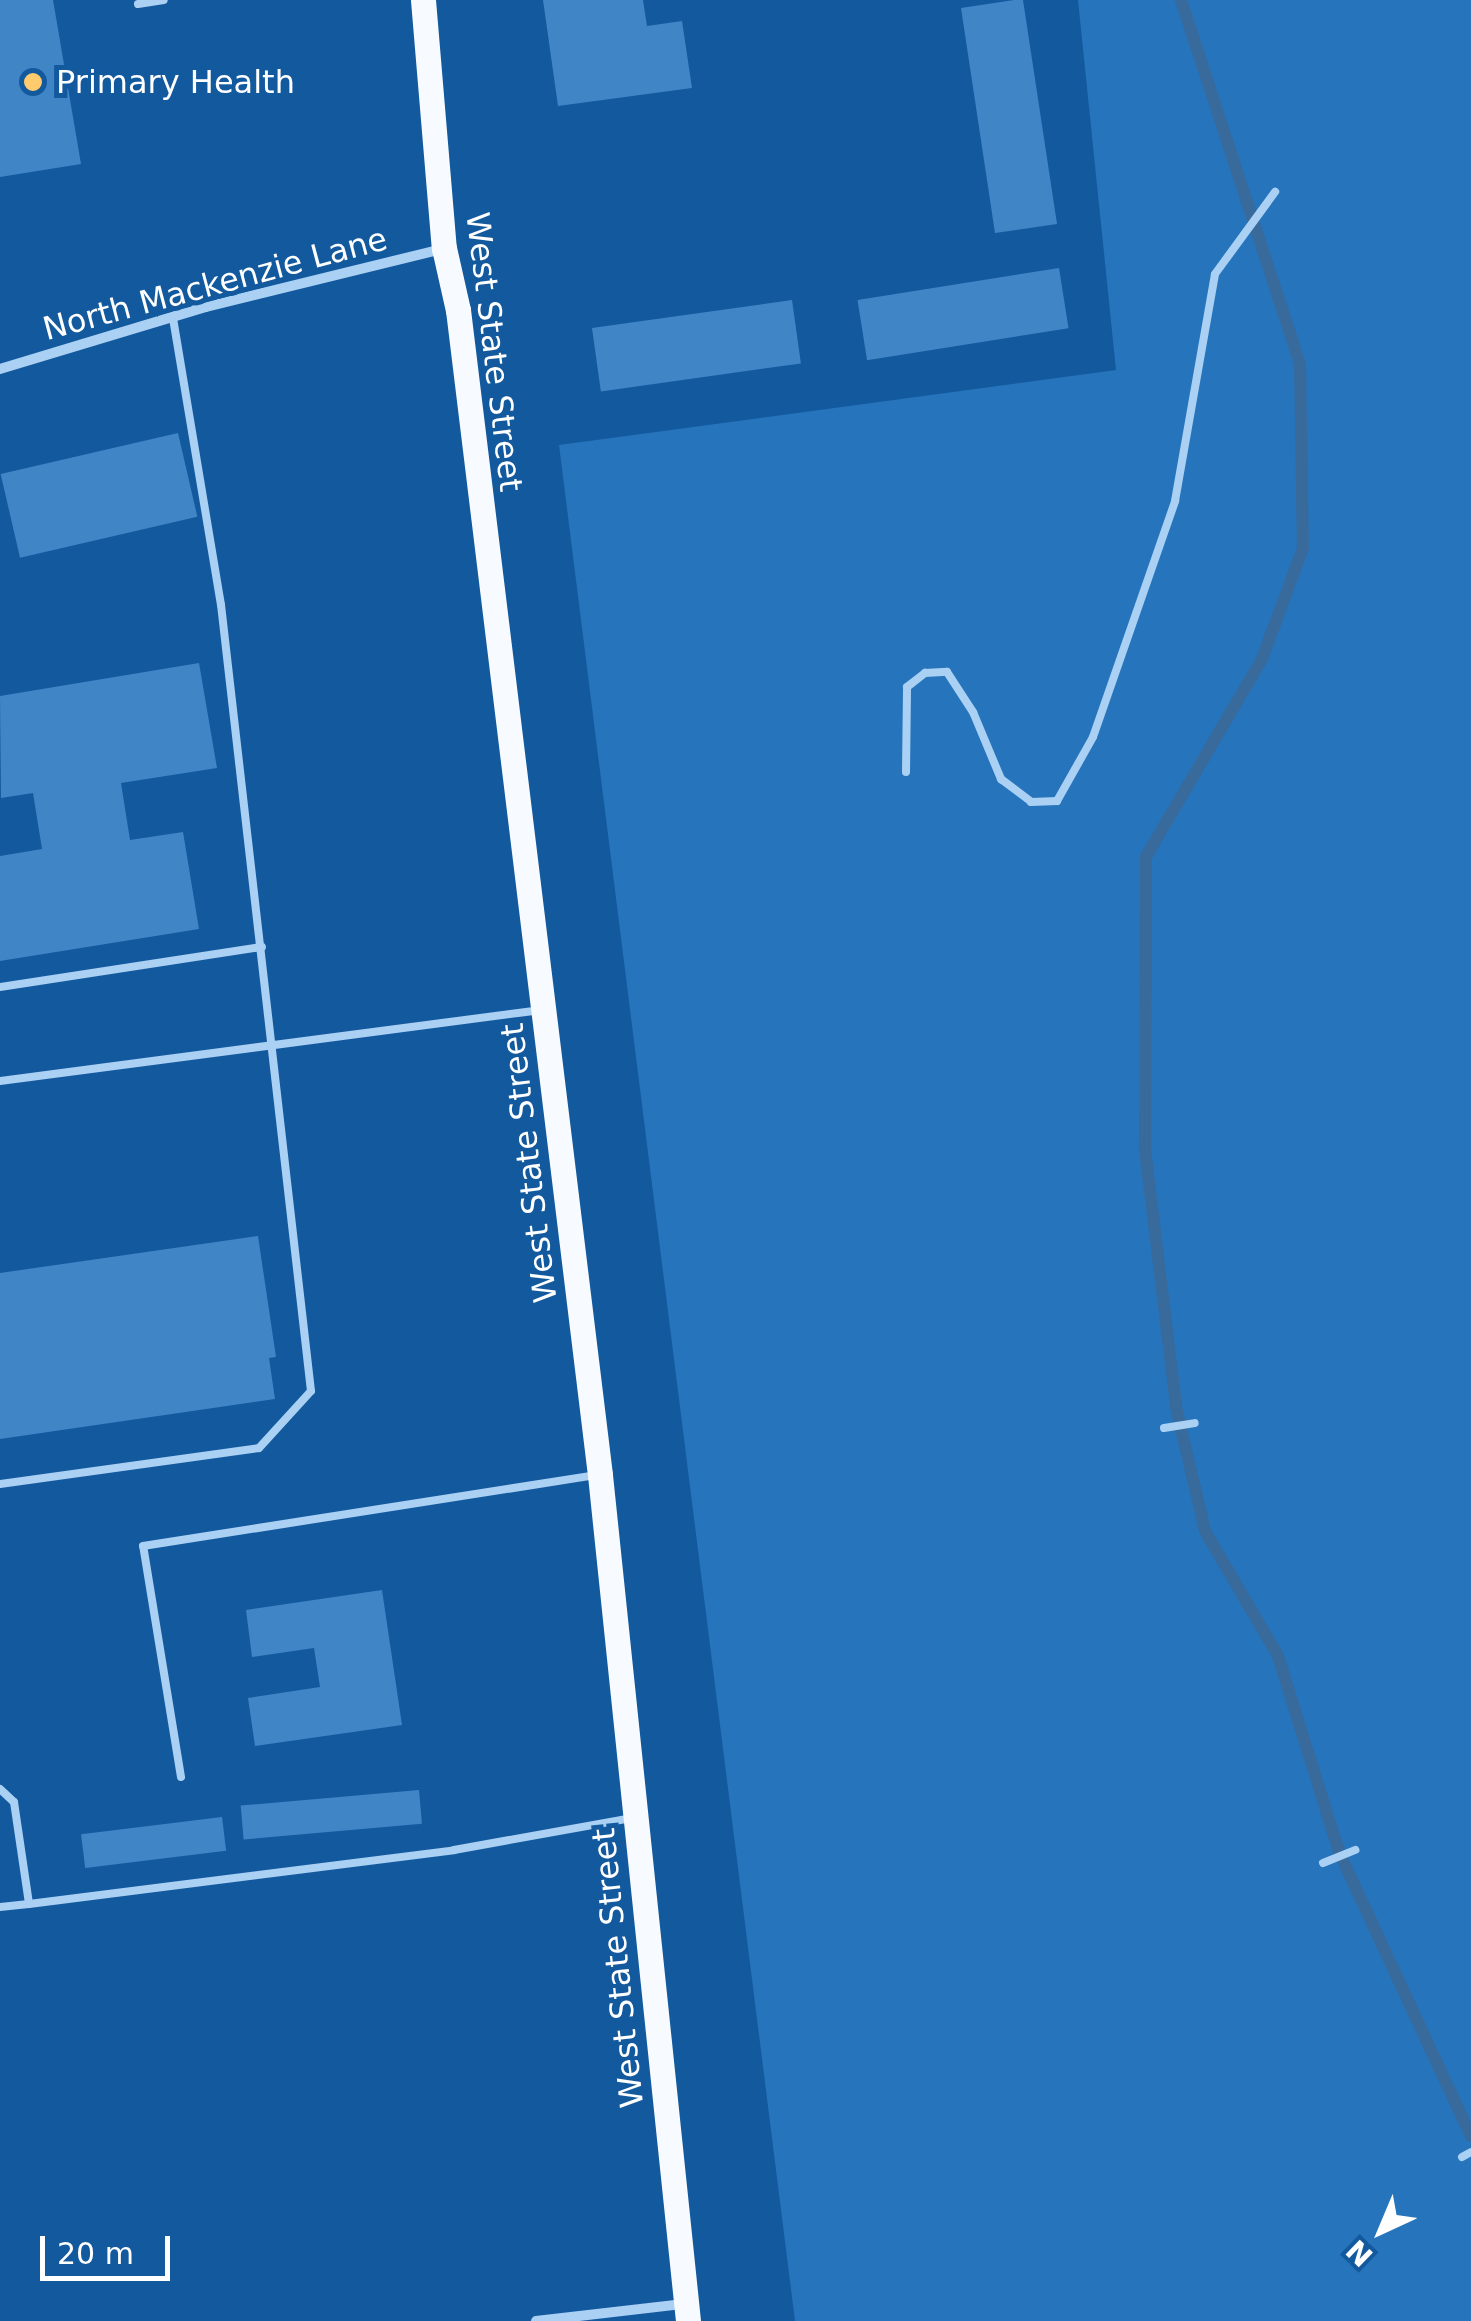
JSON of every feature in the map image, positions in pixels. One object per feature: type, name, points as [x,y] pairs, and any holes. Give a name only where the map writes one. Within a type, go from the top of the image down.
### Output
[{"type":"main road","name":"West State Street","points":[[423,0],[444,248],[458,310],[600,1475],[687,2312]]},
{"type":"street","name":"North Mackenzie Lane","points":[[0,370],[174,318],[444,248]]},
{"type":"street","points":[[536,2321],[687,2312]]},
{"type":"lane","points":[[138,4],[164,0]]},
{"type":"lane","points":[[906,772],[907,687],[925,673],[947,672],[973,712],[1001,780],[1030,802],[1057,800],[1094,737],[1175,501],[1215,274],[1274,192]]},
{"type":"lane","points":[[0,1484],[259,1448],[311,1391],[218,586],[174,318]]},
{"type":"lane","points":[[0,987],[262,947]]},
{"type":"lane","points":[[0,1081],[543,1010]]},
{"type":"lane","points":[[1164,1428],[1195,1424]]},
{"type":"lane","points":[[181,1778],[143,1546],[600,1475]]},
{"type":"lane","points":[[0,1789],[14,1802],[29,1904]]},
{"type":"lane","points":[[0,1907],[454,1850],[636,1817]]},
{"type":"lane","points":[[1322,1863],[1355,1850]]},
{"type":"lane","points":[[1462,2157],[1471,2152]]},
{"type":"shaded area","points":[[1078,0],[1471,0],[1471,2321],[795,2321],[559,445],[1116,370]]},
{"type":"building","name":"Primary Health","points":[[0,0],[53,0],[81,164],[0,177]]},
{"type":"building","points":[[543,0],[643,0],[647,26],[682,21],[692,88],[558,106]]},
{"type":"building","points":[[1023,0],[1057,224],[995,233],[961,8]]},
{"type":"building","points":[[1059,268],[1069,328],[867,360],[858,300]]},
{"type":"building","points":[[792,300],[801,363],[601,391],[592,328]]},
{"type":"building","points":[[178,433],[197,517],[20,558],[1,474]]},
{"type":"building","points":[[199,663],[217,768],[121,783],[130,840],[183,832],[199,929],[0,961],[0,856],[42,849],[33,793],[1,798],[0,696]]},
{"type":"building","points":[[258,1236],[276,1357],[269,1358],[275,1399],[0,1439],[0,1273]]},
{"type":"building","points":[[382,1590],[402,1725],[255,1746],[248,1698],[320,1687],[314,1648],[252,1657],[246,1610]]},
{"type":"building","points":[[419,1790],[422,1824],[244,1839],[241,1806]]},
{"type":"building","points":[[222,1817],[226,1851],[85,1868],[81,1834]]},
{"type":"waterway","points":[[1181,0],[1300,364],[1303,548],[1262,659],[1146,857],[1145,1149],[1176,1407],[1205,1531],[1278,1656],[1339,1852],[1471,2136]]},
{"type":"place","name":"Primary Health","points":[[33,82]]}]
